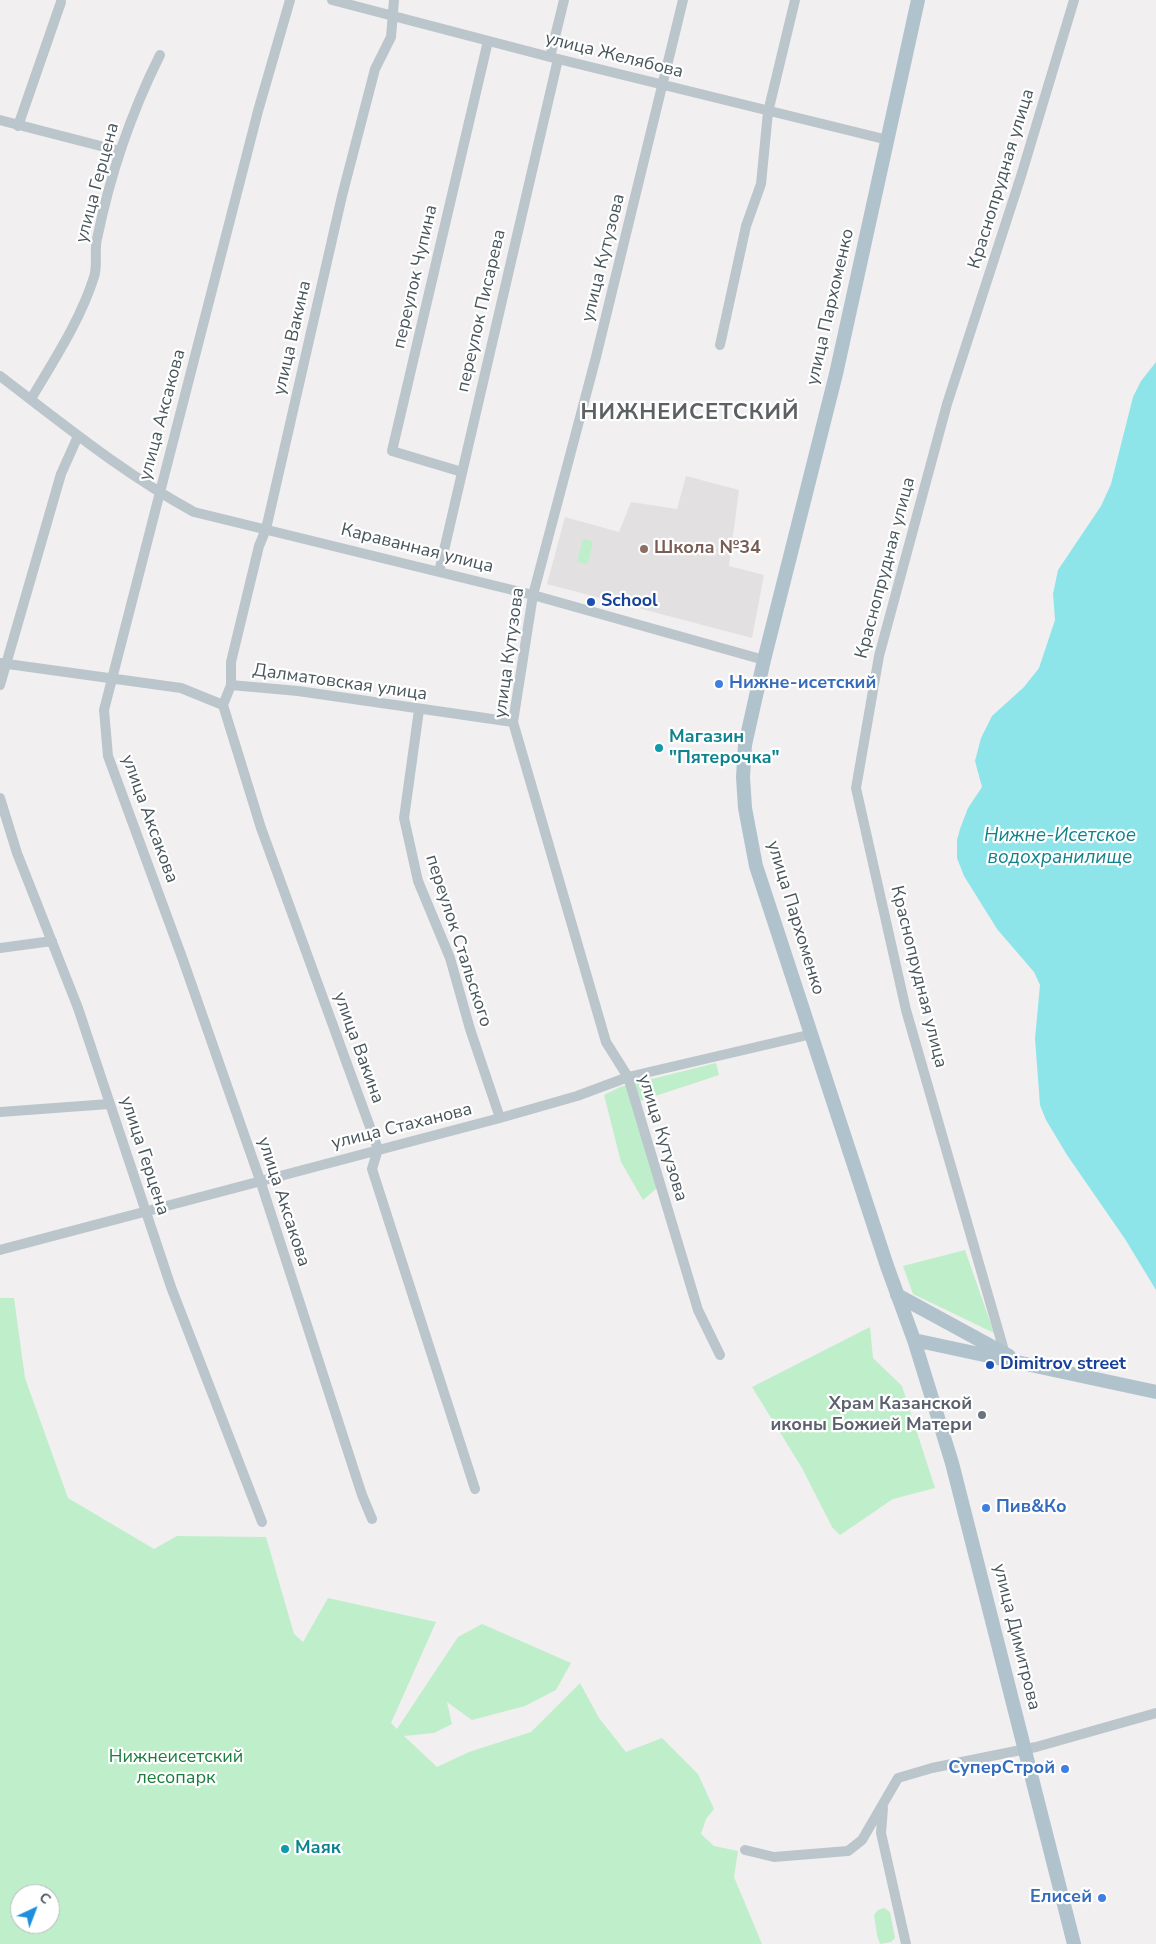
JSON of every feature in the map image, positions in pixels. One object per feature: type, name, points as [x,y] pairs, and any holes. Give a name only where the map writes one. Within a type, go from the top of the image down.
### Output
[{"type":"main road","name":"улица Пархоменко","points":[[914,1340],[756,866],[745,808],[743,777],[745,745],[764,660],[836,374],[918,0]]},
{"type":"main road","points":[[898,1295],[1022,1364]]},
{"type":"main road","points":[[914,1340],[1156,1392]]},
{"type":"main road","name":"улица Димитрова","points":[[914,1340],[952,1463],[1074,1944]]},
{"type":"street","name":"улица Аксакова","points":[[290,0],[258,111],[104,710],[108,756],[183,960],[260,1180],[362,1495],[372,1519]]},
{"type":"street","name":"улица Желябова","points":[[332,0],[768,112],[888,140]]},
{"type":"street","name":"улица Вакина","points":[[231,685],[231,662],[259,546],[266,528],[342,196],[375,69],[391,37],[394,0]]},
{"type":"street","name":"переулок Писарева","points":[[439,572],[554,58],[564,0]]},
{"type":"street","name":"улица Кутузова","points":[[683,0],[596,358],[533,595],[513,722],[606,1042],[628,1077],[698,1310],[720,1354]]},
{"type":"street","points":[[720,345],[746,226],[761,184],[768,112],[795,0]]},
{"type":"street","name":"Краснопрудная улица","points":[[1005,1354],[906,1010],[856,788],[879,656],[923,490],[947,404],[1021,176],[1074,0]]},
{"type":"street","points":[[18,126],[60,2]]},
{"type":"street","name":"переулок Чупина","points":[[462,472],[392,451],[488,41]]},
{"type":"street","name":"улица Герцена","points":[[31,399],[70,334],[95,275],[96,240],[120,151],[138,99],[160,55]]},
{"type":"street","points":[[0,120],[120,151]]},
{"type":"street","name":"Караванная улица","points":[[0,376],[78,436],[159,493],[194,512],[266,528],[533,595],[764,660]]},
{"type":"street","points":[[0,685],[3,663],[61,474],[78,436]]},
{"type":"street","points":[[3,663],[181,688],[223,704]]},
{"type":"street","name":"Далматовская улица","points":[[223,704],[231,685],[298,691],[419,710],[513,722]]},
{"type":"street","name":"улица Вакина","points":[[223,704],[261,828],[378,1149]]},
{"type":"street","name":"переулок Стальского","points":[[419,710],[404,818],[418,881],[450,958],[470,1029],[500,1118]]},
{"type":"street","name":"улица Герцена","points":[[0,798],[17,854],[78,1008],[171,1287],[262,1522]]},
{"type":"street","points":[[0,948],[52,941]]},
{"type":"street","name":"улица Стаханова","points":[[0,1250],[500,1118],[577,1096],[628,1077],[812,1034]]},
{"type":"street","points":[[0,1112],[110,1104]]},
{"type":"street","points":[[378,1149],[372,1169],[475,1489]]},
{"type":"street","points":[[745,1850],[774,1857],[848,1851],[862,1840],[898,1778],[932,1768],[1055,1742],[1156,1713]]},
{"type":"street","points":[[883,1804],[881,1832],[906,1944]]},
{"type":"shaded area","name":"Школа №34","points":[[686,476],[739,490],[729,566],[764,575],[752,638],[547,584],[565,517],[619,532],[631,502],[677,509]]},
{"type":"green space","points":[[583,539],[593,541],[588,564],[577,562]]},
{"type":"green space","points":[[716,1063],[719,1075],[640,1101],[657,1188],[643,1200],[621,1162],[604,1095],[620,1087]]},
{"type":"green space","points":[[965,1250],[994,1333],[913,1294],[903,1266]]},
{"type":"green space","name":"Нижнеисетский лесопарк","points":[[0,1298],[14,1298],[25,1378],[68,1498],[154,1549],[177,1536],[266,1537],[294,1634],[303,1642],[328,1598],[436,1622],[391,1723],[397,1729],[458,1637],[482,1624],[571,1663],[556,1690],[525,1706],[472,1720],[447,1702],[452,1724],[434,1733],[404,1736],[437,1767],[469,1752],[531,1732],[580,1683],[599,1718],[626,1752],[662,1738],[698,1774],[714,1809],[706,1819],[701,1834],[714,1846],[738,1851],[734,1877],[762,1944],[0,1944]]},
{"type":"green space","points":[[870,1327],[873,1358],[902,1386],[935,1488],[893,1499],[840,1535],[832,1527],[802,1468],[752,1387]]},
{"type":"green space","points":[[884,1908],[890,1912],[895,1938],[891,1942],[880,1944],[874,1915],[878,1910]]},
{"type":"water","name":"Нижне-Исетское водохранилище","points":[[1156,362],[1156,1290],[1125,1239],[1067,1155],[1046,1120],[1040,1105],[1035,1039],[1040,985],[1034,972],[997,929],[964,876],[957,858],[957,840],[968,808],[982,787],[975,761],[981,738],[992,716],[1024,687],[1039,668],[1055,620],[1053,594],[1058,570],[1101,506],[1111,484],[1133,397],[1141,381]]},
{"type":"place","name":"Школа №34","points":[[644,549]]},
{"type":"place","name":"School","points":[[591,602]]},
{"type":"place","name":"Нижне-исетский","points":[[719,684]]},
{"type":"place","name":"Магазин \"Пятерочка\"","points":[[659,748]]},
{"type":"place","name":"Dimitrov street","points":[[990,1365]]},
{"type":"place","name":"Храм Казанской иконы Божией Матери","points":[[982,1415]]},
{"type":"place","name":"Пив&Ко","points":[[986,1508]]},
{"type":"place","name":"СуперСтрой","points":[[1065,1769]]},
{"type":"place","name":"Маяк","points":[[285,1849]]},
{"type":"place","name":"Елисей","points":[[1102,1898]]},
{"type":"district","name":"НИЖНЕИСЕТСКИЙ","points":[[690,414]]}]
